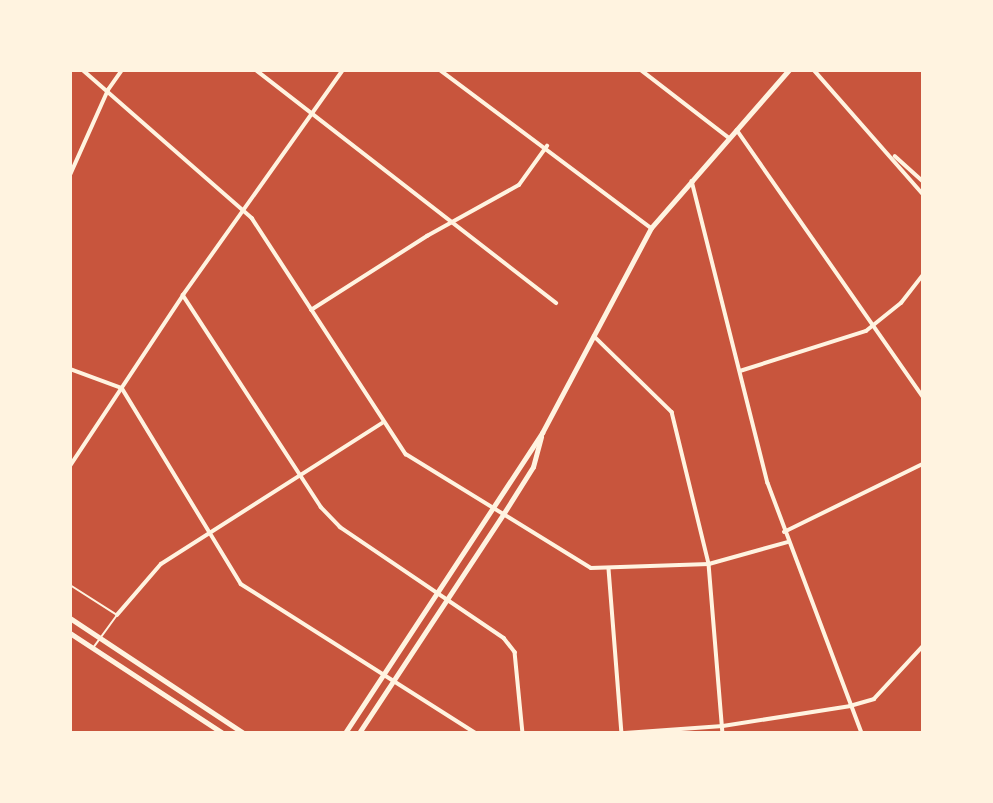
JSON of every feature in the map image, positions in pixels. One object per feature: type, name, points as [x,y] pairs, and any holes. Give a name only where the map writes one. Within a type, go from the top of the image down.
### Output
[{"type":"main road","points":[[345,733],[542,433],[592,334],[651,228],[789,70]]},
{"type":"main road","points":[[359,733],[505,513],[533,467],[542,433]]},
{"type":"main road","points":[[70,618],[244,733]]},
{"type":"main road","points":[[70,633],[223,733]]},
{"type":"street","points":[[83,70],[244,210],[382,423],[406,454],[505,513],[576,560],[609,569],[709,564],[788,542]]},
{"type":"street","points":[[70,175],[108,90],[122,70]]},
{"type":"street","points":[[256,70],[556,303]]},
{"type":"street","points":[[70,466],[183,295],[343,70]]},
{"type":"street","points":[[440,70],[547,146],[651,228]]},
{"type":"street","points":[[641,70],[728,137]]},
{"type":"street","points":[[814,70],[923,194]]},
{"type":"street","points":[[736,129],[923,397]]},
{"type":"street","points":[[310,310],[427,236],[456,223],[519,185],[547,146]]},
{"type":"street","points":[[885,148],[923,181]]},
{"type":"street","points":[[692,181],[784,532],[862,733]]},
{"type":"street","points":[[740,371],[873,327],[901,303],[923,275]]},
{"type":"street","points":[[183,295],[296,476],[340,527],[448,597],[504,638],[515,652],[523,733]]},
{"type":"street","points":[[592,334],[672,412],[709,564],[723,733]]},
{"type":"street","points":[[70,369],[122,388],[241,584],[476,733]]},
{"type":"street","points":[[117,615],[161,564],[208,531],[382,423]]},
{"type":"street","points":[[784,532],[923,464]]},
{"type":"street","points":[[609,569],[624,733],[723,726],[850,706],[874,699],[923,646]]},
{"type":"lane","points":[[70,585],[117,615],[93,648]]}]
